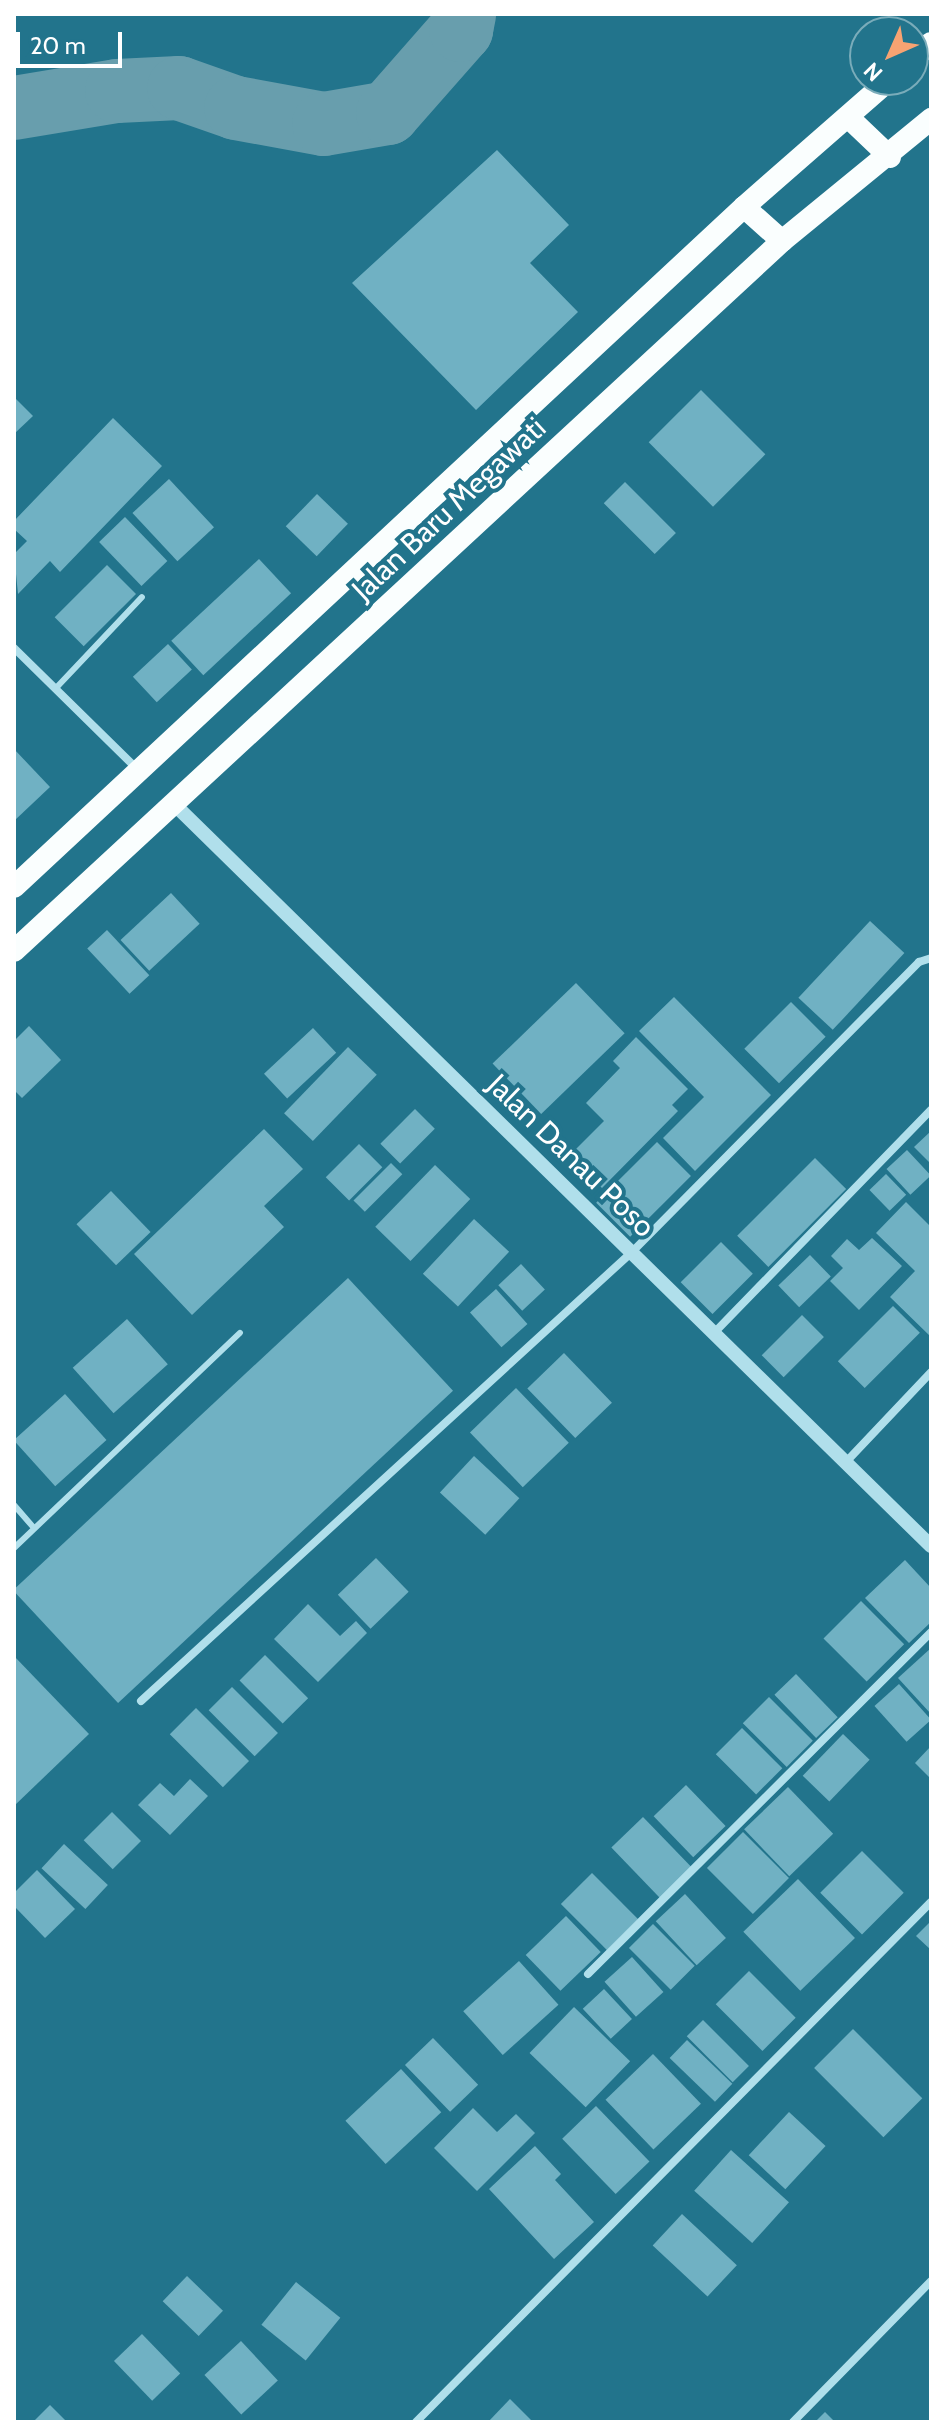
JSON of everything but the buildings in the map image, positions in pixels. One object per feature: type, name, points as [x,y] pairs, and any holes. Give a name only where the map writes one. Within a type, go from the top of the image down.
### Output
[{"type":"highway","name":"Jalan Baru Megawati","points":[[14,887],[141,773],[744,207],[871,96]]},
{"type":"highway","points":[[848,117],[890,157]]},
{"type":"highway","name":"Jalan Baru Megawati","points":[[14,951],[782,241],[890,157],[931,119]]},
{"type":"highway","points":[[744,207],[782,241]]},
{"type":"street","points":[[14,648],[141,773]]},
{"type":"street","name":"Jalan Danau Poso","points":[[174,804],[931,1546]]},
{"type":"street","points":[[141,1701],[632,1252],[919,962],[931,958]]},
{"type":"street","points":[[714,1333],[931,1110]]},
{"type":"street","points":[[846,1462],[931,1372]]},
{"type":"street","points":[[588,1974],[931,1632]]},
{"type":"street","points":[[416,2422],[931,1902]]},
{"type":"street","points":[[793,2422],[931,2281]]},
{"type":"lane","points":[[56,688],[142,597]]},
{"type":"lane","points":[[14,1548],[240,1333]]},
{"type":"lane","points":[[14,1505],[34,1528]]},
{"type":"waterway","points":[[14,108],[117,91],[179,88],[236,108],[324,124],[388,113],[461,30],[464,14]]}]
